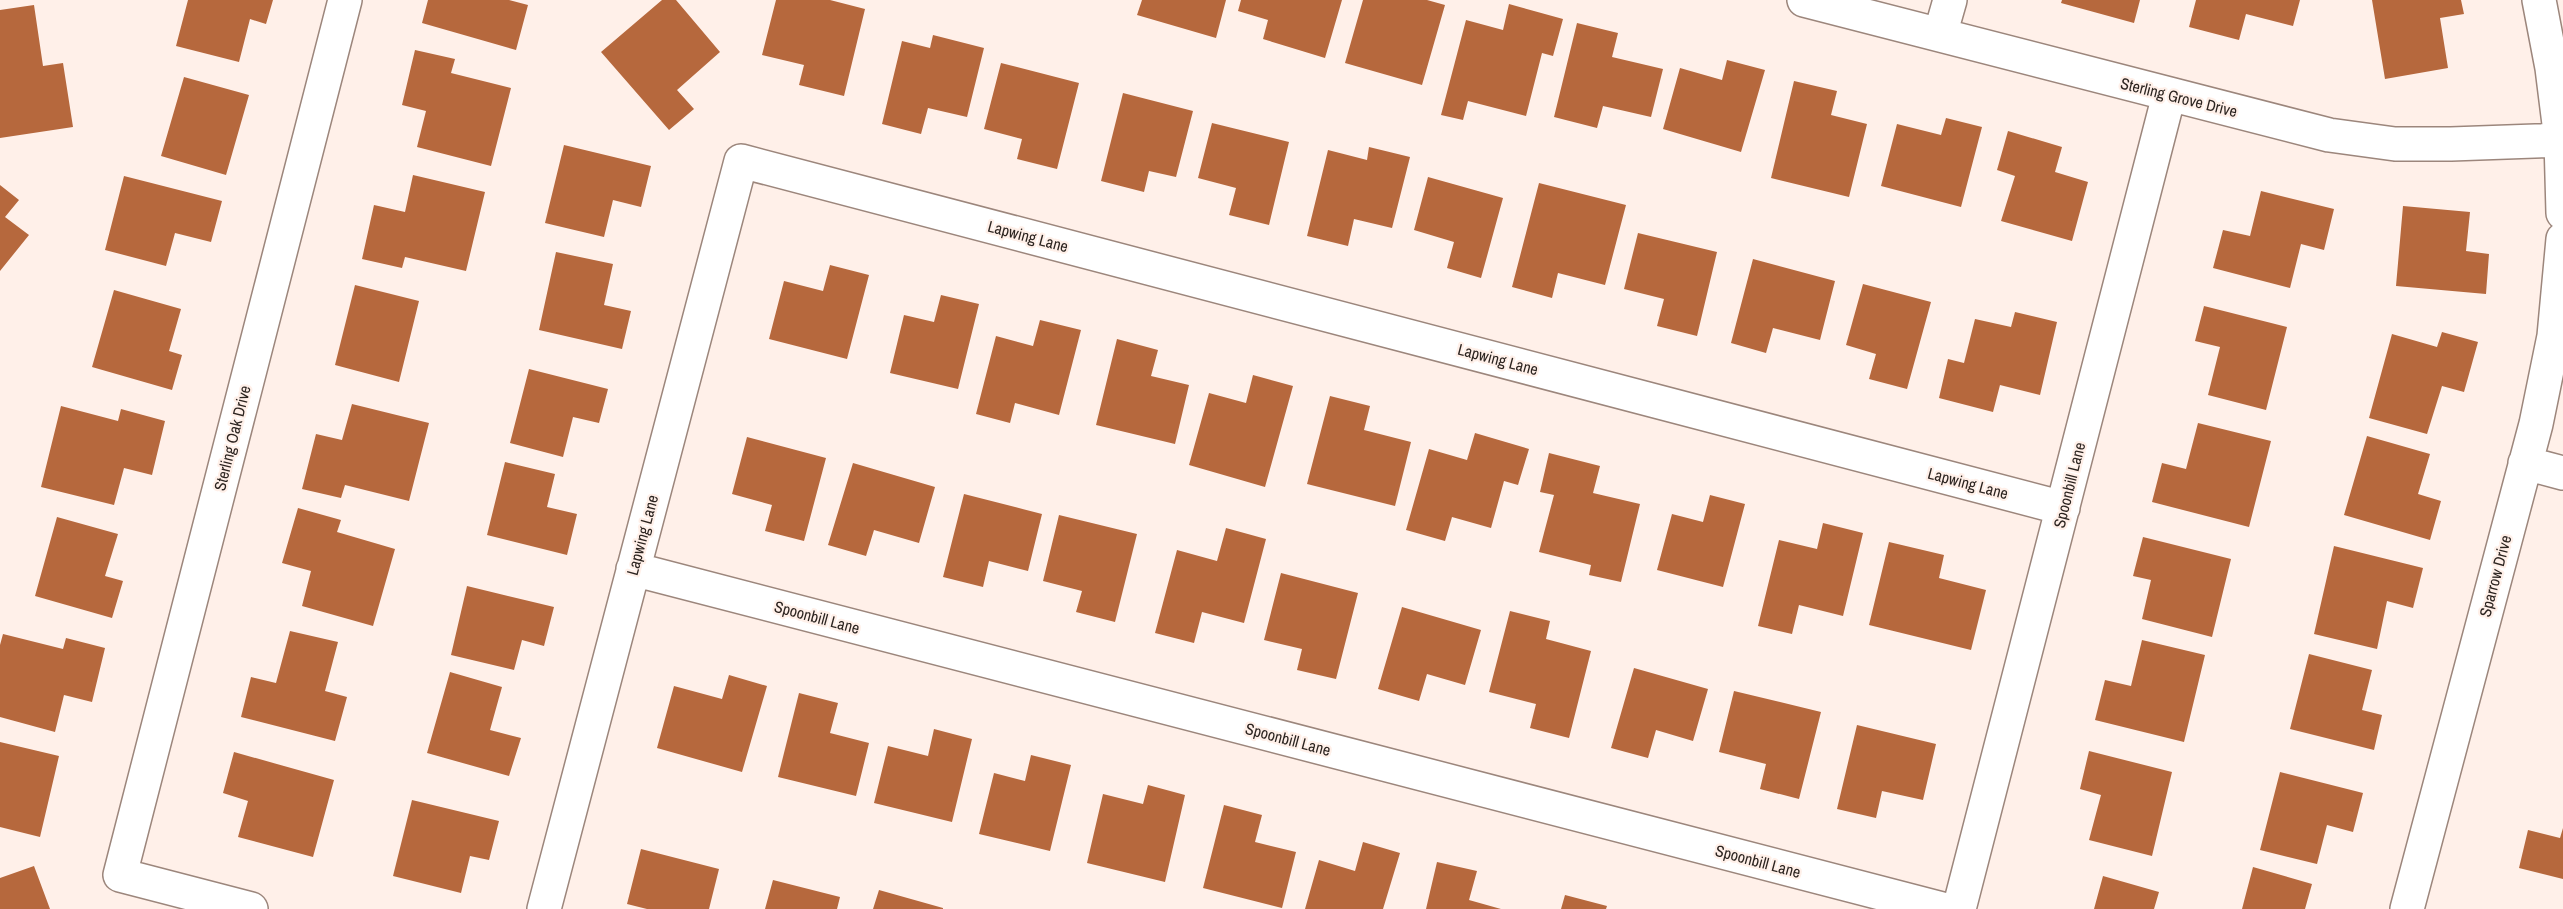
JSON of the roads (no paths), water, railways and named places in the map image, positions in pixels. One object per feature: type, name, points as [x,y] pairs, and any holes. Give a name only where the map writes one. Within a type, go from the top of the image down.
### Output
[{"type":"street","name":"Sterling Oak Drive","points":[[251,909],[120,875],[345,0]]},
{"type":"street","name":"Sterling Grove Drive","points":[[1804,0],[2329,135],[2395,144],[2561,140]]},
{"type":"street","points":[[1941,35],[1950,0]]},
{"type":"street","points":[[2539,0],[2552,68],[2561,140],[2563,213]]},
{"type":"street","name":"Spoonbill Lane","points":[[1959,909],[2169,95]]},
{"type":"street","name":"Lapwing Lane","points":[[544,909],[741,161],[2063,507]]},
{"type":"street","name":"Sparrow Drive","points":[[2408,909],[2536,424],[2554,336],[2563,239]]},
{"type":"street","points":[[2525,463],[2563,473]]},
{"type":"street","name":"Spoonbill Lane","points":[[633,569],[1942,909]]}]
